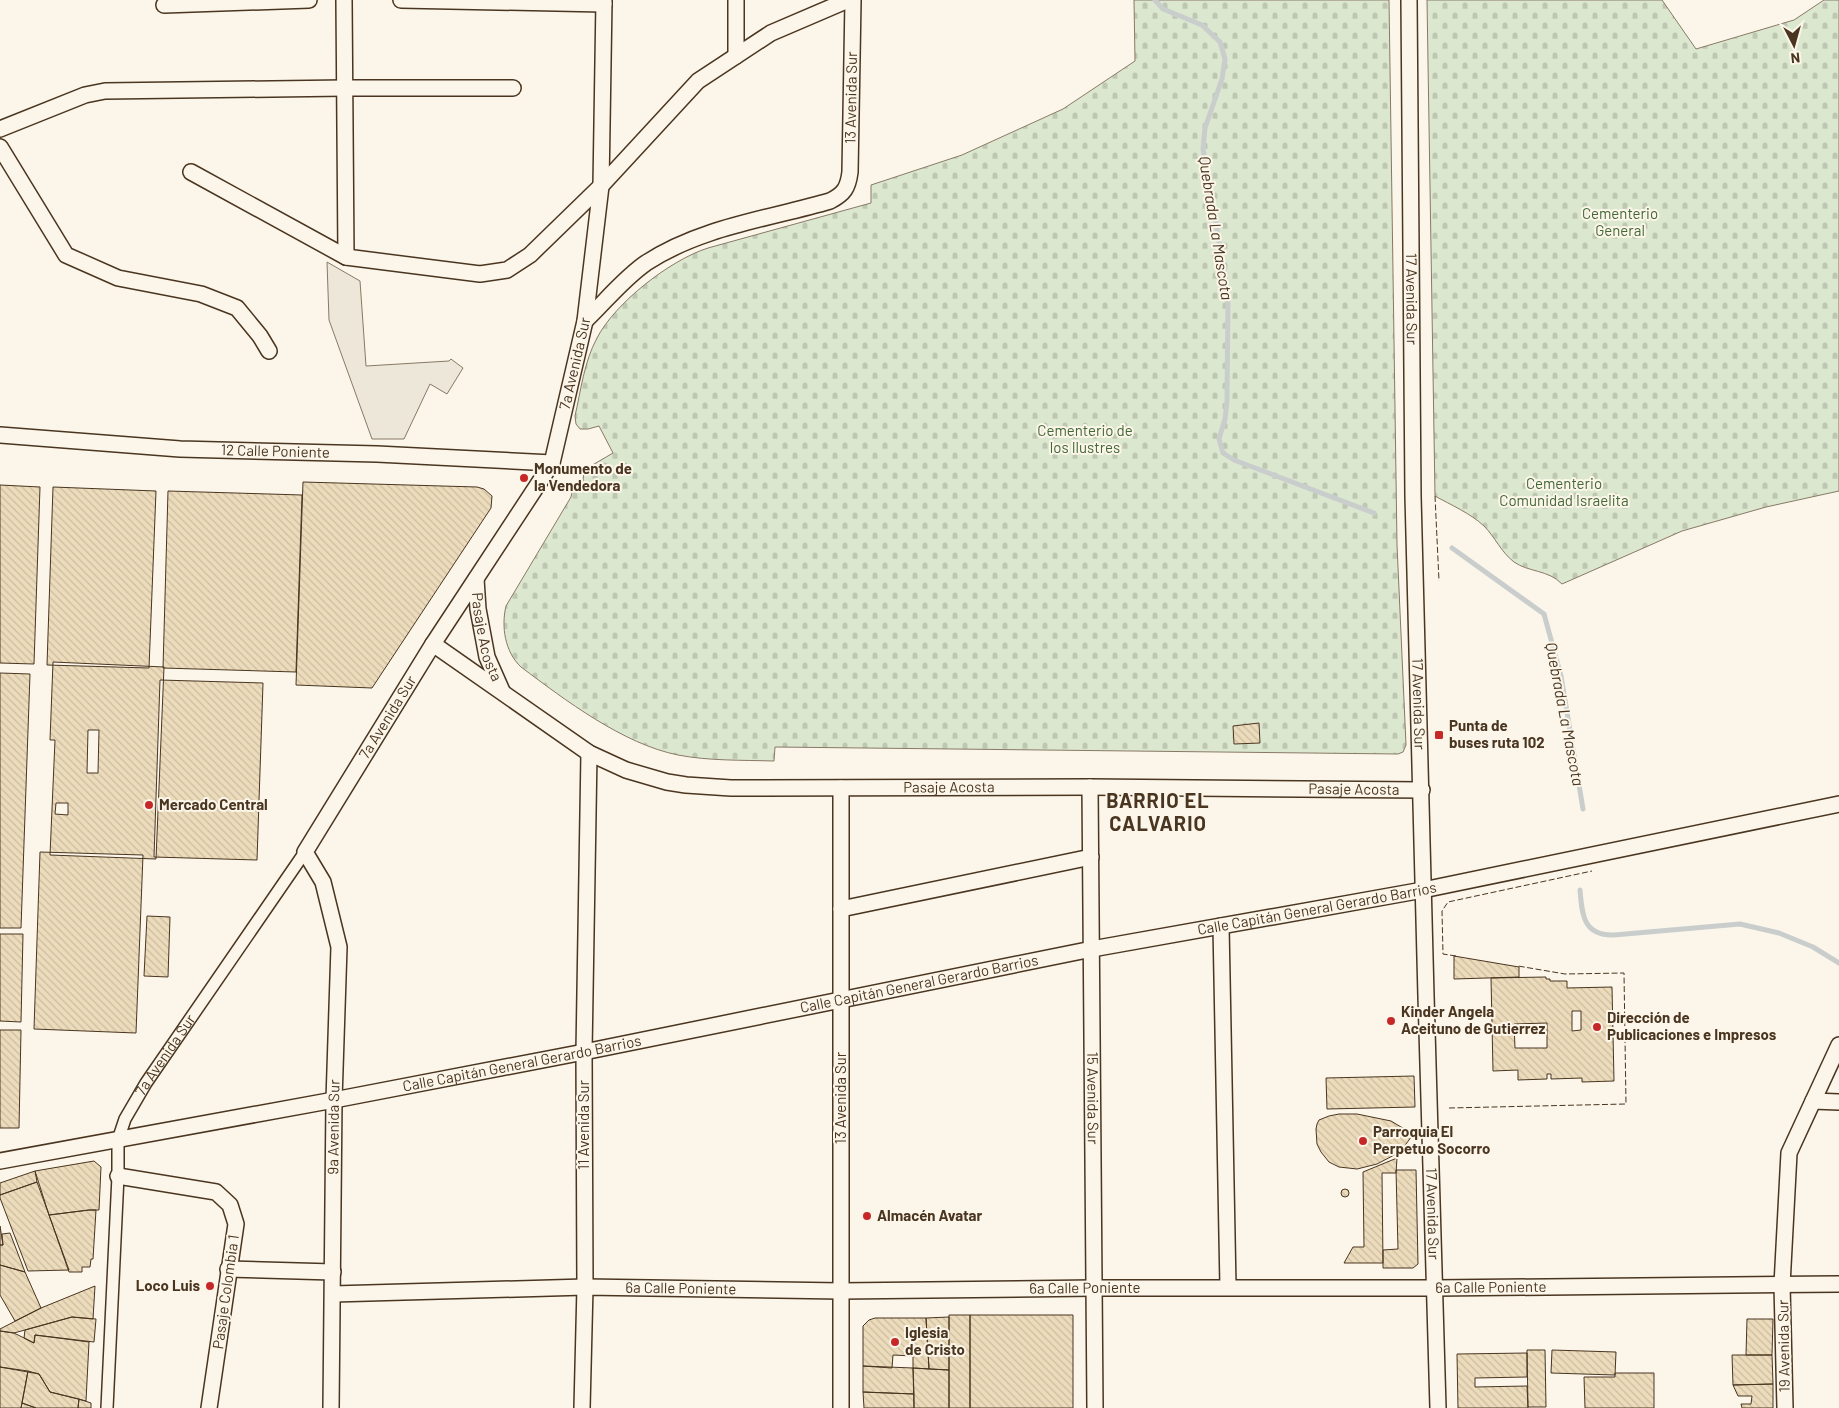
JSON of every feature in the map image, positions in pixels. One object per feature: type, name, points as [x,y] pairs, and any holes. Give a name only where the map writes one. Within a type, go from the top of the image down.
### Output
[{"type":"street","points":[[164,4],[309,0]]},
{"type":"street","points":[[344,0],[346,257]]},
{"type":"street","points":[[401,0],[604,2]]},
{"type":"street","points":[[736,0],[736,56]]},
{"type":"street","points":[[191,172],[346,257],[480,274],[507,270],[530,255],[601,186],[698,81],[771,33],[848,0]]},
{"type":"street","name":"13 Avenida Sur","points":[[585,321],[644,264],[672,248],[714,231],[830,201],[843,193],[848,186],[850,172],[853,0]]},
{"type":"street","name":"17 Avenida Sur","points":[[1409,0],[1413,496],[1438,1408]]},
{"type":"street","name":"7a Avenida Sur","points":[[107,1408],[118,1140],[125,1118],[146,1083],[305,852],[433,644],[552,463],[585,321],[601,186],[604,2]]},
{"type":"street","points":[[0,129],[85,95],[105,91],[513,88]]},
{"type":"street","points":[[0,147],[66,255],[118,278],[201,294],[237,308],[260,336],[269,351]]},
{"type":"street","name":"12 Calle Poniente","points":[[0,435],[180,449],[377,454],[552,463]]},
{"type":"street","name":"Pasaje Acosta","points":[[476,579],[478,609],[486,658],[503,693]]},
{"type":"street","name":"Pasaje Acosta","points":[[433,644],[589,753],[646,776],[686,785],[731,788],[1090,787],[1422,790]]},
{"type":"street","name":"11 Avenida Sur","points":[[582,1408],[585,1287],[584,1052],[589,753]]},
{"type":"street","name":"15 Avenida Sur","points":[[1090,787],[1095,1408]]},
{"type":"street","name":"13 Avenida Sur","points":[[841,788],[841,1408]]},
{"type":"street","name":"Calle Capitán General Gerardo Barrios","points":[[0,1161],[584,1052],[1092,949],[1424,890],[1839,804]]},
{"type":"street","name":"9a Avenida Sur","points":[[305,852],[323,882],[339,947],[334,1100],[331,1408]]},
{"type":"street","points":[[841,909],[1091,857]]},
{"type":"street","points":[[1221,926],[1228,1287]]},
{"type":"street","name":"19 Avenida Sur","points":[[1785,1408],[1782,1284],[1789,1153],[1839,1045]]},
{"type":"street","points":[[1813,1101],[1839,1102]]},
{"type":"street","name":"Pasaje Colombia 1","points":[[118,1176],[216,1192],[230,1205],[236,1224],[209,1408]]},
{"type":"street","points":[[228,1269],[333,1272]]},
{"type":"street","name":"6a Calle Poniente","points":[[333,1294],[585,1287],[841,1292],[1094,1288],[1436,1288],[1839,1284]]},
{"type":"green space","name":"Cementerio de los Ilustres","points":[[1134,0],[1389,0],[1397,545],[1406,745],[1403,752],[1398,754],[775,747],[774,761],[702,758],[678,755],[657,749],[616,731],[556,693],[521,667],[511,654],[504,631],[506,606],[571,497],[573,488],[583,481],[584,470],[613,453],[599,426],[580,429],[576,424],[575,416],[583,376],[593,347],[605,325],[617,311],[645,284],[677,262],[693,254],[708,248],[871,203],[871,185],[962,155],[1063,109],[1135,61]]},
{"type":"green space","name":"Cementerio General","points":[[1427,0],[1662,0],[1696,49],[1794,20],[1824,0],[1839,0],[1839,491],[1766,507],[1682,531],[1562,584],[1551,576],[1514,562],[1505,554],[1479,521],[1435,496]]},
{"type":"shaded area","points":[[327,262],[360,281],[366,366],[449,361],[451,359],[463,368],[447,394],[430,384],[404,439],[372,439],[329,320]]},
{"type":"building","points":[[303,482],[477,487],[484,489],[492,496],[491,508],[372,688],[296,685]]},
{"type":"building","points":[[0,485],[40,487],[34,664],[0,663]]},
{"type":"building","points":[[53,487],[156,491],[149,668],[47,665]]},
{"type":"building","points":[[168,491],[302,495],[296,672],[163,668]]},
{"type":"building","points":[[53,662],[164,667],[156,859],[50,855],[55,740],[50,740]],"holes":[[[88,730],[99,730],[98,773],[87,773]],[[56,803],[68,803],[68,815],[55,814]]]},
{"type":"building","points":[[0,673],[30,674],[21,928],[0,928]]},
{"type":"building","points":[[160,680],[263,683],[257,860],[154,857]]},
{"type":"building","points":[[1259,723],[1260,743],[1234,744],[1233,726]]},
{"type":"building","points":[[40,852],[143,855],[136,1033],[34,1029]]},
{"type":"building","points":[[147,916],[170,917],[168,977],[144,976]]},
{"type":"building","points":[[0,934],[23,934],[21,1022],[0,1021]]},
{"type":"building","points":[[1454,956],[1519,967],[1519,977],[1454,979]]},
{"type":"building","name":"Dirección de Publicaciones e Impresos","points":[[1546,977],[1550,981],[1567,981],[1567,988],[1612,987],[1614,1081],[1582,1082],[1582,1078],[1551,1079],[1551,1074],[1547,1074],[1547,1079],[1518,1080],[1518,1070],[1493,1071],[1491,978]],"holes":[[[1572,1011],[1581,1011],[1581,1030],[1572,1031]],[[1547,1023],[1547,1048],[1515,1048],[1514,1024]]]},
{"type":"building","points":[[0,1030],[21,1030],[19,1128],[0,1128]]},
{"type":"building","points":[[1414,1076],[1415,1107],[1327,1109],[1326,1078]]},
{"type":"building","name":"Parroquia El Perpetuo Socorro","points":[[1339,1114],[1357,1114],[1391,1121],[1412,1136],[1400,1152],[1377,1164],[1357,1169],[1339,1167],[1329,1162],[1321,1152],[1317,1144],[1316,1129],[1319,1120]]},
{"type":"building","points":[[1397,1158],[1396,1173],[1382,1173],[1383,1263],[1344,1263],[1353,1247],[1364,1247],[1363,1172]]},
{"type":"building","points":[[94,1161],[101,1167],[99,1210],[49,1215],[35,1171]]},
{"type":"building","points":[[1396,1170],[1416,1170],[1418,1264],[1413,1268],[1383,1268],[1383,1250],[1398,1249]]},
{"type":"building","points":[[35,1171],[37,1182],[0,1195],[0,1183]]},
{"type":"building","points":[[37,1182],[69,1270],[28,1271],[0,1198],[0,1195]]},
{"type":"building","points":[[1345,1189],[1349,1193],[1345,1197],[1341,1193]]},
{"type":"building","points":[[96,1210],[93,1259],[91,1259],[90,1267],[82,1267],[82,1272],[69,1272],[49,1215]]},
{"type":"building","points":[[0,1226],[3,1245],[0,1245]]},
{"type":"building","points":[[10,1233],[25,1272],[0,1265],[0,1245],[3,1245],[2,1234]]},
{"type":"building","points":[[0,1265],[25,1272],[41,1308],[15,1321],[0,1295]]},
{"type":"building","points":[[95,1286],[93,1319],[72,1317],[14,1333],[0,1331],[0,1329],[41,1308]]},
{"type":"building","points":[[949,1315],[970,1315],[970,1408],[949,1408]]},
{"type":"building","points":[[970,1315],[1073,1315],[1073,1408],[970,1408]]},
{"type":"building","points":[[72,1317],[96,1319],[94,1342],[35,1335],[34,1343],[24,1338],[25,1330]]},
{"type":"building","points":[[949,1317],[949,1370],[929,1369],[926,1318]]},
{"type":"building","name":"Iglesia de Cristo","points":[[875,1318],[926,1318],[929,1369],[913,1368],[913,1356],[893,1355],[892,1368],[863,1366],[863,1326],[869,1320]]},
{"type":"building","points":[[1747,1319],[1773,1319],[1772,1355],[1746,1355]]},
{"type":"building","points":[[0,1331],[14,1333],[34,1343],[35,1335],[89,1342],[86,1401],[50,1392],[39,1374],[0,1367]]},
{"type":"building","points":[[1527,1350],[1545,1350],[1546,1407],[1528,1407]]},
{"type":"building","points":[[1552,1350],[1616,1352],[1615,1375],[1551,1373]]},
{"type":"building","points":[[1527,1353],[1527,1377],[1475,1378],[1475,1387],[1527,1386],[1528,1408],[1458,1408],[1457,1354]]},
{"type":"building","points":[[1732,1355],[1772,1355],[1773,1384],[1733,1385]]},
{"type":"building","points":[[863,1366],[913,1368],[914,1394],[863,1392]]},
{"type":"building","points":[[0,1367],[28,1371],[21,1408],[0,1408]]},
{"type":"building","points":[[913,1368],[949,1370],[949,1408],[914,1408]]},
{"type":"building","points":[[28,1371],[39,1374],[50,1392],[79,1399],[78,1408],[36,1408],[22,1403]]},
{"type":"building","points":[[1615,1373],[1654,1373],[1654,1408],[1585,1408],[1584,1377],[1615,1377]]},
{"type":"building","points":[[1773,1384],[1773,1408],[1742,1408],[1741,1404],[1751,1404],[1752,1396],[1738,1396],[1733,1385]]},
{"type":"building","points":[[863,1392],[914,1394],[914,1408],[864,1408]]},
{"type":"building","points":[[79,1399],[91,1403],[91,1408],[78,1408]]},
{"type":"building","points":[[22,1403],[36,1408],[21,1408]]},
{"type":"waterway","name":"Quebrada La Mascota","points":[[1155,0],[1163,9],[1202,25],[1220,42],[1225,59],[1222,79],[1205,128],[1203,149],[1228,294],[1227,401],[1225,419],[1219,439],[1223,453],[1234,460],[1374,513]]},
{"type":"waterway","name":"Quebrada La Mascota","points":[[1452,548],[1544,614],[1561,676],[1583,809]]},
{"type":"waterway","name":"Quebrada La Mascota","points":[[1580,890],[1583,915],[1590,928],[1596,932],[1614,935],[1740,924],[1779,933],[1813,947],[1839,963]]},
{"type":"fence","points":[[1435,496],[1439,581]]},
{"type":"fence","points":[[1456,956],[1443,954],[1442,911],[1448,902],[1592,871]]},
{"type":"fence","points":[[1449,1108],[1626,1104],[1624,973],[1565,974],[1518,966]]},
{"type":"place","name":"Monumento de la Vendedora","points":[[524,478]]},
{"type":"place","name":"Punta de buses ruta 102","points":[[1439,735]]},
{"type":"place","name":"Mercado Central","points":[[149,805]]},
{"type":"place","name":"Kinder Angela Aceituno de Gutierrez","points":[[1391,1021]]},
{"type":"place","name":"Dirección de Publicaciones e Impresos","points":[[1597,1027]]},
{"type":"place","name":"Parroquia El Perpetuo Socorro","points":[[1363,1141]]},
{"type":"place","name":"Almacén Avatar","points":[[867,1216]]},
{"type":"place","name":"Loco Luis","points":[[210,1286]]},
{"type":"place","name":"Iglesia de Cristo","points":[[895,1342]]},
{"type":"district","name":"BARRIO EL CALVARIO","points":[[1158,812]]},
{"type":"park label","name":"Cementerio Comunidad Israelita","points":[[1564,492]]}]
